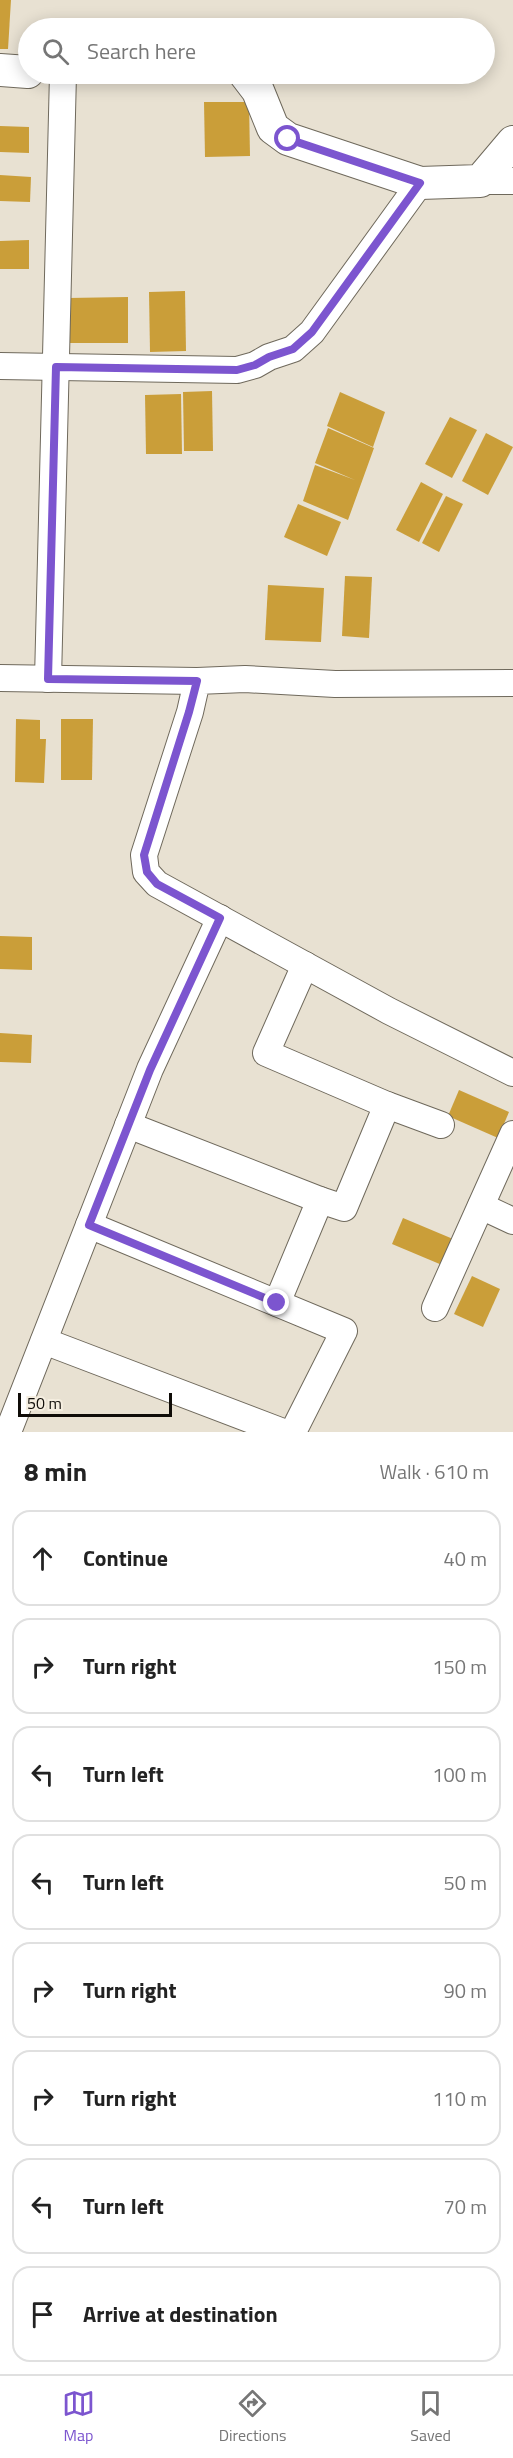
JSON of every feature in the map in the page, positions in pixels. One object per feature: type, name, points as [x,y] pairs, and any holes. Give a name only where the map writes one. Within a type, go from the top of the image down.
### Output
[{"type":"street","points":[[0,70],[18,71]]},
{"type":"street","points":[[48,679],[63,84]]},
{"type":"street","points":[[253,84],[258,91],[273,128],[288,139],[420,183],[513,181]]},
{"type":"street","points":[[480,181],[513,142]]},
{"type":"street","points":[[0,366],[237,370],[293,349],[312,332],[420,183]]},
{"type":"street","points":[[0,678],[197,681],[246,679],[335,684],[513,683]]},
{"type":"street","points":[[197,681],[144,855],[147,872],[157,884],[389,1011],[513,1073]]},
{"type":"street","points":[[8,1432],[150,1070],[220,918]]},
{"type":"street","points":[[305,965],[266,1053],[387,1105],[441,1125]]},
{"type":"street","points":[[128,1125],[344,1208],[387,1105]]},
{"type":"street","points":[[435,1308],[513,1134]]},
{"type":"street","points":[[277,1303],[320,1200]]},
{"type":"street","points":[[481,1206],[513,1221]]},
{"type":"street","points":[[89,1225],[344,1331],[293,1432]]},
{"type":"street","points":[[44,1341],[283,1432]]},
{"type":"building","points":[[0,0],[11,0],[8,49],[0,49]]},
{"type":"building","points":[[204,102],[249,102],[250,156],[205,157]]},
{"type":"building","points":[[0,126],[29,127],[29,153],[0,152]]},
{"type":"building","points":[[0,175],[31,177],[30,202],[0,201]]},
{"type":"building","points":[[29,240],[29,269],[0,269],[0,241]]},
{"type":"building","points":[[185,291],[186,351],[150,352],[149,292]]},
{"type":"building","points":[[128,297],[128,343],[69,343],[68,298]]},
{"type":"building","points":[[212,391],[213,451],[184,451],[183,392]]},
{"type":"building","points":[[340,392],[385,412],[373,447],[327,426]]},
{"type":"building","points":[[181,394],[182,454],[146,454],[145,395]]},
{"type":"building","points":[[450,417],[477,430],[452,478],[425,464]]},
{"type":"building","points":[[328,428],[374,448],[348,520],[303,501],[315,465],[355,480],[315,463]]},
{"type":"building","points":[[486,433],[513,447],[488,495],[462,481]]},
{"type":"building","points":[[421,482],[443,494],[419,542],[396,530]]},
{"type":"building","points":[[446,496],[463,504],[439,552],[422,543]]},
{"type":"building","points":[[298,504],[341,522],[327,556],[284,537]]},
{"type":"building","points":[[345,576],[372,577],[369,638],[342,636]]},
{"type":"building","points":[[268,585],[324,588],[321,642],[265,640]]},
{"type":"building","points":[[16,719],[40,720],[40,739],[46,739],[44,783],[15,782]]},
{"type":"building","points":[[61,719],[93,719],[92,780],[61,780]]},
{"type":"building","points":[[0,936],[32,937],[32,970],[0,969]]},
{"type":"building","points":[[0,1033],[32,1035],[31,1063],[0,1062]]},
{"type":"building","points":[[459,1090],[509,1112],[498,1138],[448,1116]]},
{"type":"building","points":[[403,1218],[453,1239],[442,1265],[392,1244]]},
{"type":"building","points":[[472,1276],[500,1289],[483,1327],[454,1314]]},
{"type":"route","points":[[277,1303],[89,1225],[150,1070],[220,918],[157,884],[147,872],[144,855],[197,681],[48,679],[56,367],[237,370],[293,349],[312,332],[420,183],[288,139]]}]
